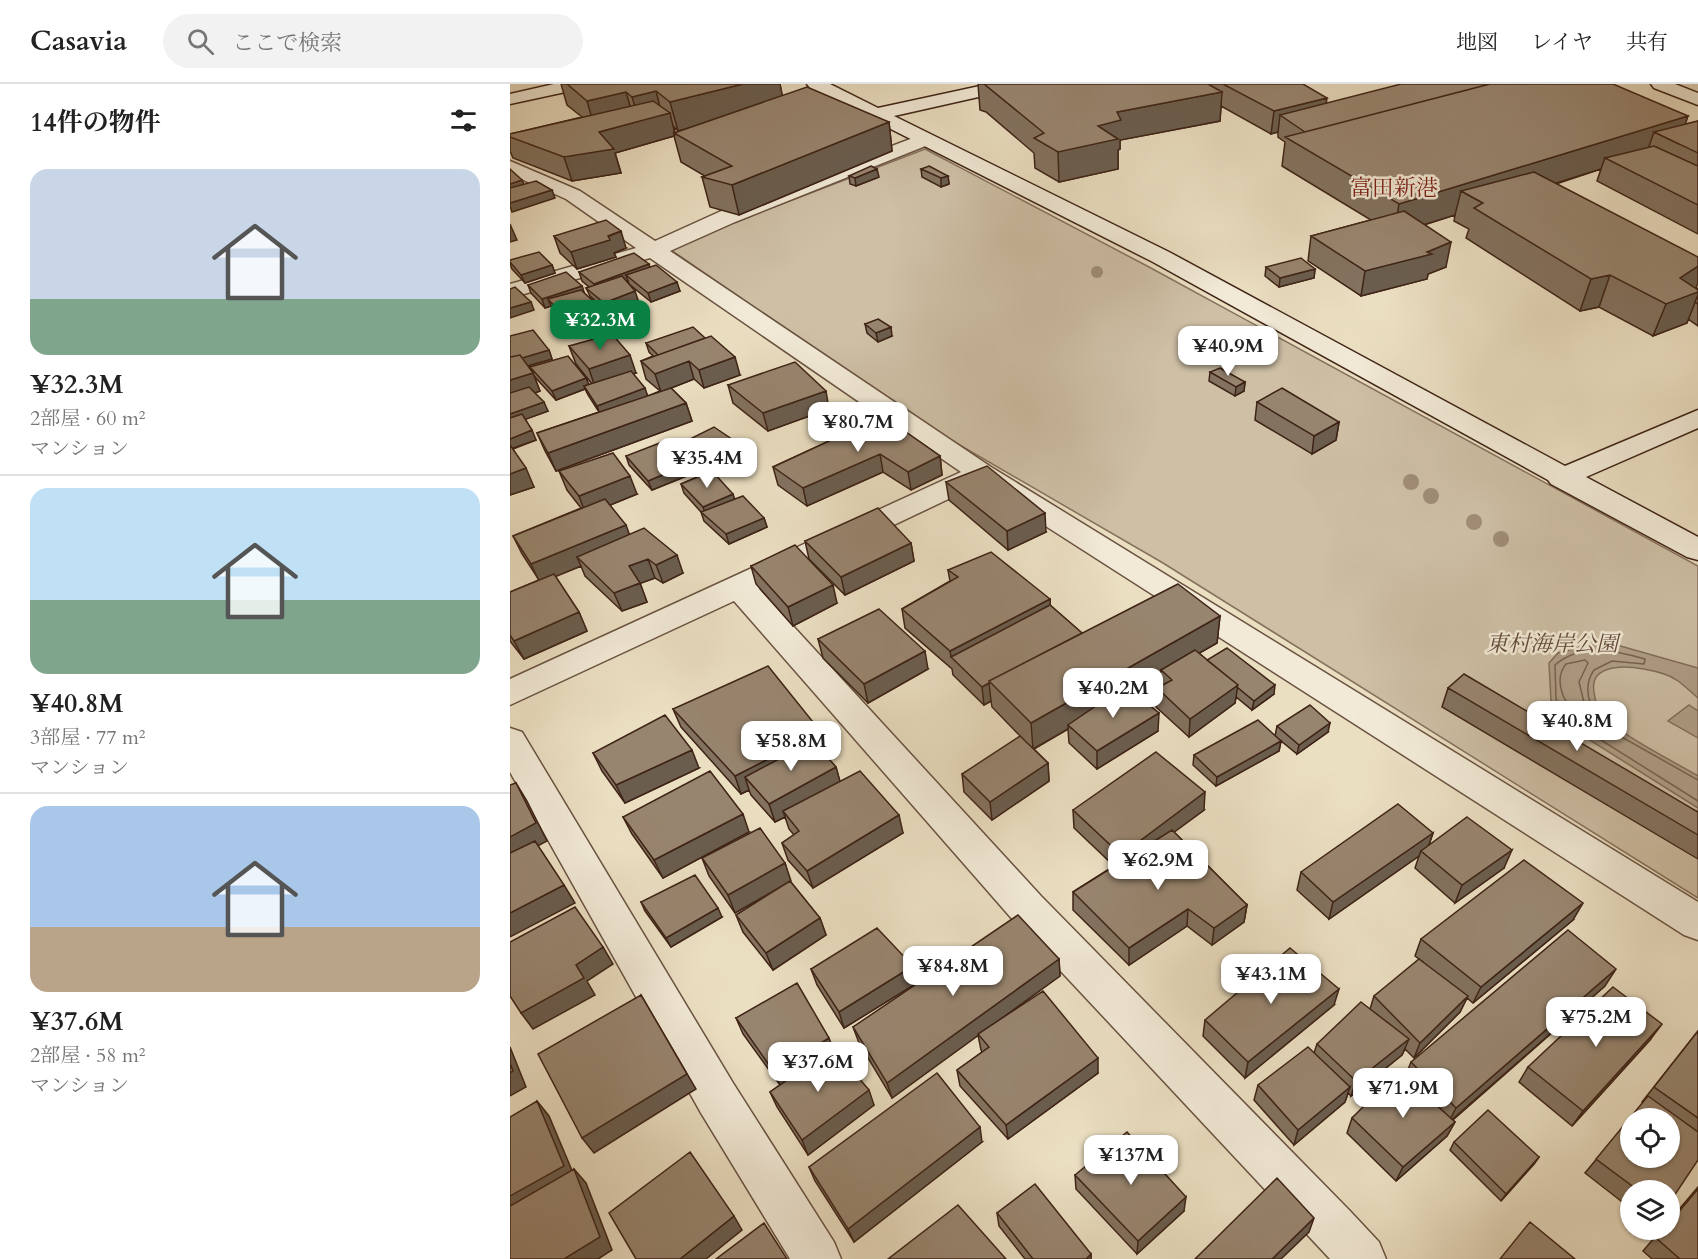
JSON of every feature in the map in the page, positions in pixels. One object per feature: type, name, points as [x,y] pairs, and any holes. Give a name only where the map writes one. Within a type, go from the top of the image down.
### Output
[{"type":"street","points":[[510,99],[578,84]]},
{"type":"street","points":[[816,84],[1161,257],[1562,478],[1698,550]]},
{"type":"street","points":[[877,114],[1014,84]]},
{"type":"street","points":[[1660,84],[1698,100]]},
{"type":"street","points":[[510,291],[653,250],[727,217],[926,139]]},
{"type":"street","points":[[510,167],[573,195],[981,472],[1698,923]]},
{"type":"street","points":[[1562,478],[1698,418]]},
{"type":"street","points":[[510,693],[981,472]]},
{"type":"street","points":[[738,586],[906,777],[1126,1014],[1312,1202],[1362,1259]]},
{"type":"street","points":[[510,741],[717,1098],[817,1259]]},
{"type":"green space","name":"東村海岸公園","points":[[925,149],[1149,267],[1698,566],[1698,898],[1163,563],[939,433],[668,248]]},
{"type":"water","points":[[1588,645],[1617,645],[1698,668],[1698,698],[1674,678],[1655,671],[1631,667],[1608,669],[1600,673],[1594,681],[1594,692],[1598,710],[1615,727],[1698,776],[1698,808],[1561,722],[1551,701],[1549,663],[1558,653]]},
{"type":"water","points":[[1689,705],[1698,711],[1698,738],[1668,721]]},
{"type":"building","points":[[567,84],[743,84],[670,102],[656,91],[632,97],[626,92],[587,101]]},
{"type":"building","points":[[984,84],[1208,84],[1222,92],[1117,112],[1121,120],[1098,126],[1118,139],[1058,152],[1034,138],[1044,133]]},
{"type":"building","points":[[1223,84],[1303,84],[1327,98],[1274,111]]},
{"type":"building","points":[[1401,84],[1490,84],[1305,132],[1280,115]]},
{"type":"building","points":[[1490,84],[1613,84],[1688,116],[1399,204],[1285,137]]},
{"type":"building","points":[[807,87],[889,122],[732,185],[702,177],[732,166],[674,133]]},
{"type":"building","points":[[653,101],[670,113],[599,132],[614,149],[564,157],[510,137],[510,134]]},
{"type":"building","points":[[1698,121],[1698,153],[1654,132]]},
{"type":"building","points":[[1654,146],[1698,166],[1698,205],[1605,158]]},
{"type":"building","points":[[871,166],[877,169],[855,178],[849,176]]},
{"type":"building","points":[[929,166],[948,176],[941,178],[921,169]]},
{"type":"building","points":[[510,169],[522,180],[510,184]]},
{"type":"building","points":[[1534,172],[1698,257],[1698,266],[1680,278],[1698,292],[1666,304],[1610,275],[1591,279],[1474,208],[1483,203],[1461,191]]},
{"type":"building","points":[[536,181],[552,190],[510,203],[510,188]]},
{"type":"building","points":[[1404,211],[1451,242],[1427,252],[1432,254],[1365,271],[1311,236]]},
{"type":"building","points":[[606,220],[621,231],[608,236],[610,240],[571,252],[554,236]]},
{"type":"building","points":[[539,252],[552,265],[521,275],[510,262],[510,260]]},
{"type":"building","points":[[634,253],[649,264],[594,284],[579,272]]},
{"type":"building","points":[[1301,258],[1315,269],[1280,278],[1266,267]]},
{"type":"building","points":[[656,265],[677,282],[648,293],[626,275]]},
{"type":"building","points":[[566,272],[582,286],[542,299],[528,285]]},
{"type":"building","points":[[622,276],[635,291],[604,303],[586,288]]},
{"type":"building","points":[[515,287],[531,302],[510,308],[510,289]]},
{"type":"building","points":[[581,290],[602,309],[567,320],[548,299]]},
{"type":"building","points":[[878,319],[891,327],[876,333],[865,324]]},
{"type":"building","points":[[693,327],[705,338],[658,355],[646,343]]},
{"type":"building","points":[[533,330],[549,350],[522,358],[520,355],[511,357],[510,336]]},
{"type":"building","points":[[612,334],[630,355],[589,369],[569,346]]},
{"type":"building","points":[[711,336],[735,357],[699,370],[689,361],[655,374],[641,361]]},
{"type":"building","points":[[520,355],[533,373],[510,380],[510,357]]},
{"type":"building","points":[[568,356],[586,378],[552,391],[530,367]]},
{"type":"building","points":[[795,362],[826,391],[763,413],[728,385]]},
{"type":"building","points":[[1220,368],[1245,382],[1236,387],[1210,372]]},
{"type":"building","points":[[631,371],[645,388],[597,406],[584,386]]},
{"type":"building","points":[[529,387],[544,402],[510,414],[510,393]]},
{"type":"building","points":[[671,388],[686,403],[548,453],[537,433]]},
{"type":"building","points":[[1282,388],[1339,422],[1314,436],[1257,402]]},
{"type":"building","points":[[522,414],[532,430],[510,439],[510,418]]},
{"type":"building","points":[[883,416],[940,456],[908,472],[880,454],[803,488],[773,467]]},
{"type":"building","points":[[714,427],[742,446],[707,464],[703,459],[691,464],[674,447]]},
{"type":"building","points":[[665,441],[686,465],[648,481],[626,456]]},
{"type":"building","points":[[510,445],[526,468],[510,474]]},
{"type":"building","points":[[613,453],[630,476],[579,496],[559,471]]},
{"type":"building","points":[[987,466],[1045,513],[1007,531],[946,482]]},
{"type":"building","points":[[712,471],[733,494],[703,507],[681,484]]},
{"type":"building","points":[[743,496],[764,518],[726,534],[701,512]]},
{"type":"building","points":[[605,499],[626,525],[531,564],[513,536]]},
{"type":"building","points":[[878,508],[911,543],[841,577],[805,541]]},
{"type":"building","points":[[644,528],[677,555],[656,565],[648,559],[629,566],[640,583],[614,593],[577,557]]},
{"type":"building","points":[[795,545],[833,585],[788,607],[751,566]]},
{"type":"building","points":[[991,552],[1050,599],[950,651],[902,609],[958,577],[948,570]]},
{"type":"building","points":[[554,574],[579,612],[514,641],[510,635],[510,592]]},
{"type":"building","points":[[1178,584],[1220,616],[1031,723],[989,681]]},
{"type":"building","points":[[1050,605],[1082,633],[989,681],[982,687],[951,657]]},
{"type":"building","points":[[879,609],[925,651],[864,684],[818,639]]},
{"type":"building","points":[[1227,648],[1275,685],[1254,701],[1207,660]]},
{"type":"building","points":[[1195,650],[1238,685],[1190,719],[1157,688],[1172,680],[1161,670]]},
{"type":"building","points":[[768,666],[821,732],[735,776],[673,709]]},
{"type":"building","points":[[1464,674],[1698,812],[1698,835],[1448,688]]},
{"type":"building","points":[[1125,686],[1159,713],[1097,751],[1068,725]]},
{"type":"building","points":[[1310,705],[1330,723],[1299,745],[1277,726]]},
{"type":"building","points":[[665,715],[692,750],[616,785],[593,753]]},
{"type":"building","points":[[1258,720],[1281,741],[1217,777],[1194,755]]},
{"type":"building","points":[[1020,736],[1048,763],[990,802],[962,774]]},
{"type":"building","points":[[813,741],[836,767],[769,804],[745,777]]},
{"type":"building","points":[[1156,752],[1205,792],[1121,855],[1073,810]]},
{"type":"building","points":[[710,771],[743,814],[654,860],[623,817]]},
{"type":"building","points":[[860,771],[899,815],[807,871],[782,843],[799,831],[783,811]]},
{"type":"building","points":[[516,783],[536,823],[510,837],[510,785]]},
{"type":"building","points":[[1398,804],[1433,833],[1333,902],[1301,872]]},
{"type":"building","points":[[1467,817],[1512,850],[1462,885],[1421,851]]},
{"type":"building","points":[[760,828],[785,863],[728,895],[702,858]]},
{"type":"building","points":[[1172,830],[1247,905],[1214,928],[1188,909],[1129,948],[1073,892]]},
{"type":"building","points":[[535,841],[564,885],[510,913],[510,853]]},
{"type":"building","points":[[1524,860],[1583,903],[1481,987],[1421,939]]},
{"type":"building","points":[[695,875],[718,908],[666,938],[641,902]]},
{"type":"building","points":[[790,881],[820,918],[766,953],[736,915]]},
{"type":"building","points":[[575,907],[603,947],[576,965],[584,978],[521,1013],[510,996],[510,942]]},
{"type":"building","points":[[1018,915],[1059,959],[887,1083],[853,1027]]},
{"type":"building","points":[[877,928],[913,966],[839,1012],[811,969]]},
{"type":"building","points":[[1568,930],[1616,969],[1456,1108],[1411,1062]]},
{"type":"building","points":[[1290,948],[1339,989],[1248,1062],[1205,1020]]},
{"type":"building","points":[[1419,959],[1468,996],[1420,1043],[1374,996]]},
{"type":"building","points":[[797,983],[829,1038],[774,1072],[736,1018]]},
{"type":"building","points":[[1613,987],[1662,1024],[1583,1111],[1528,1067]]},
{"type":"building","points":[[1043,991],[1098,1058],[1006,1125],[957,1070],[989,1047],[978,1034]]},
{"type":"building","points":[[641,995],[687,1074],[582,1138],[538,1054]]},
{"type":"building","points":[[1361,1002],[1409,1039],[1356,1081],[1317,1044]]},
{"type":"building","points":[[1698,1031],[1698,1118],[1654,1087]]},
{"type":"building","points":[[1308,1047],[1350,1087],[1298,1130],[1258,1085]]},
{"type":"building","points":[[833,1048],[869,1090],[802,1140],[770,1092]]},
{"type":"building","points":[[1399,1071],[1455,1122],[1403,1167],[1352,1118]]},
{"type":"building","points":[[937,1073],[980,1127],[848,1229],[809,1167]]},
{"type":"building","points":[[1648,1096],[1665,1108],[1638,1108]]},
{"type":"building","points":[[537,1101],[564,1166],[510,1196],[510,1117]]},
{"type":"building","points":[[1488,1110],[1539,1157],[1506,1194],[1454,1142]]},
{"type":"building","points":[[1680,1119],[1698,1132],[1698,1160],[1680,1187],[1680,1180],[1624,1180],[1596,1159],[1620,1130],[1620,1168],[1680,1168]]},
{"type":"building","points":[[1127,1132],[1186,1197],[1138,1241],[1075,1175]]},
{"type":"building","points":[[690,1152],[734,1216],[680,1259],[636,1259],[609,1213]]},
{"type":"building","points":[[574,1169],[600,1237],[564,1259],[510,1259],[510,1206]]},
{"type":"building","points":[[1277,1178],[1314,1218],[1272,1259],[1195,1259]]},
{"type":"building","points":[[1035,1184],[1091,1254],[1086,1259],[1033,1259],[997,1213]]},
{"type":"building","points":[[1698,1189],[1698,1259],[1680,1259],[1658,1240],[1680,1240],[1680,1210]]},
{"type":"building","points":[[958,1205],[1006,1259],[888,1259]]},
{"type":"building","points":[[1530,1222],[1575,1259],[1500,1259]]},
{"type":"building","points":[[764,1223],[787,1259],[716,1259]]},
{"type":"district","name":"富田新港","points":[[1394,188]]}]
